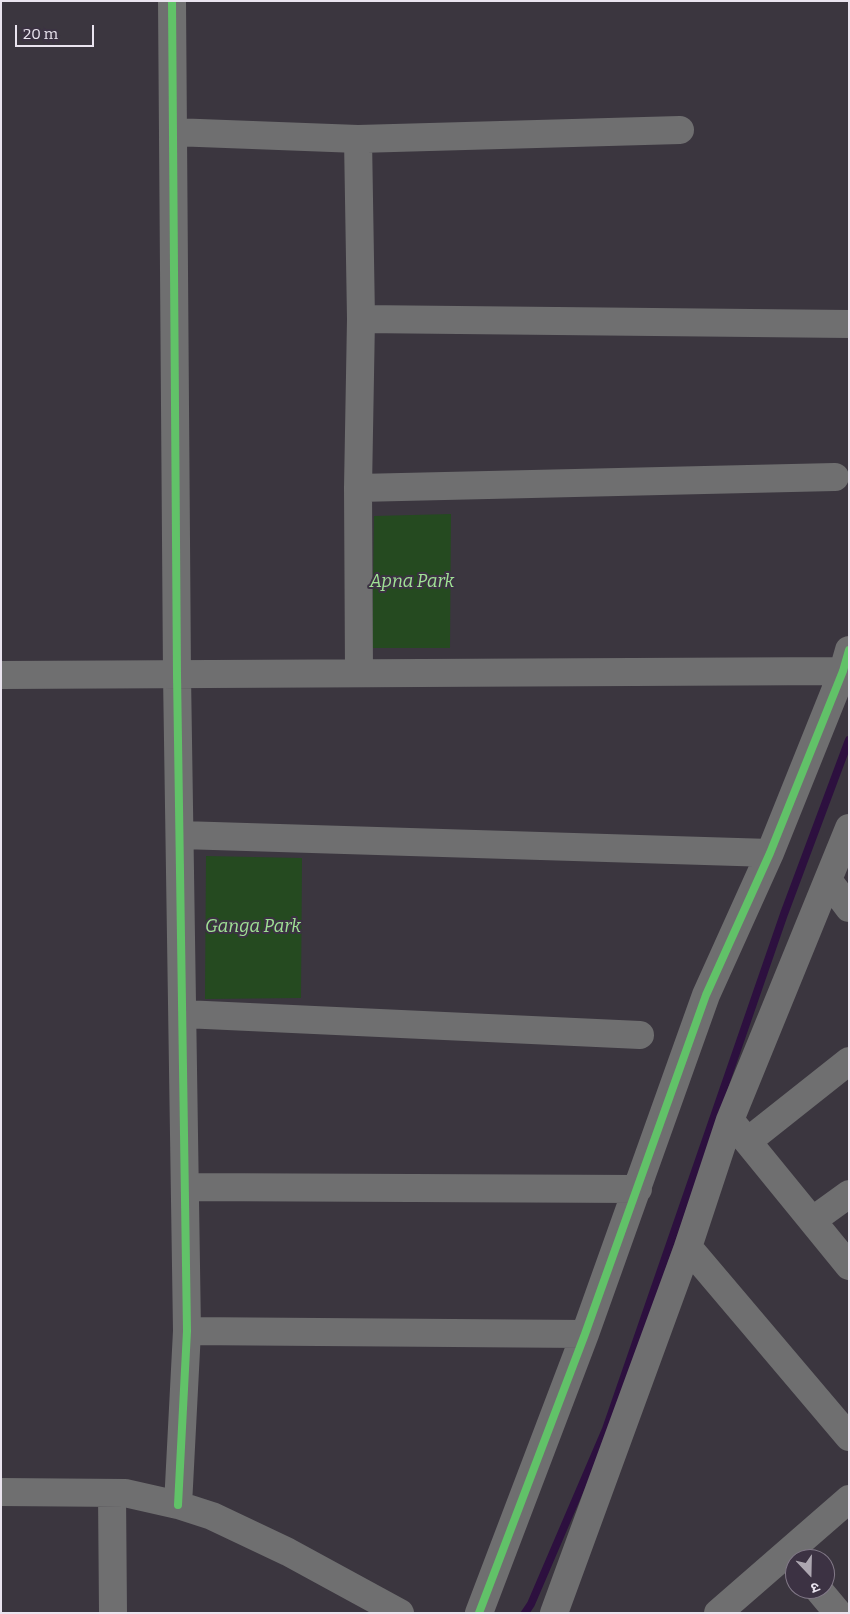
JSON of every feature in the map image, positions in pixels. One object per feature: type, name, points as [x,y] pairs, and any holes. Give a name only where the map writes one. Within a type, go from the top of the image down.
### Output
[{"type":"street","points":[[172,1],[178,676],[187,1331],[178,1505]]},
{"type":"street","points":[[173,132],[358,139],[680,130]]},
{"type":"street","points":[[358,139],[361,319],[358,488],[359,672]]},
{"type":"street","points":[[361,319],[849,324]]},
{"type":"street","points":[[358,488],[835,477]]},
{"type":"street","points":[[1,675],[178,676],[846,660],[770,853],[706,995],[585,1334],[479,1613]]},
{"type":"street","points":[[554,1613],[688,1247],[730,1120],[849,828]]},
{"type":"street","points":[[181,836],[770,853]]},
{"type":"street","points":[[828,880],[849,908]]},
{"type":"street","points":[[184,1014],[640,1035]]},
{"type":"street","points":[[748,1141],[849,1061]]},
{"type":"street","points":[[730,1120],[849,1266]]},
{"type":"street","points":[[186,1187],[638,1188]]},
{"type":"street","points":[[813,1220],[849,1194]]},
{"type":"street","points":[[688,1247],[849,1437]]},
{"type":"street","points":[[187,1331],[585,1334]]},
{"type":"street","points":[[1,1492],[112,1493],[145,1496],[178,1505],[212,1516],[288,1552],[400,1613]]},
{"type":"street","points":[[112,1493],[113,1613]]},
{"type":"street","points":[[799,1549],[849,1499]]},
{"type":"street","points":[[718,1613],[785,1561]]},
{"type":"street","points":[[826,1599],[838,1613]]},
{"type":"green space","name":"Apna Park","points":[[451,514],[450,648],[372,648],[374,516]]},
{"type":"green space","name":"Ganga Park","points":[[206,856],[302,858],[301,998],[205,999]]},
{"type":"waterway","points":[[525,1613],[531,1604],[606,1429],[784,914],[849,740]]},
{"type":"cycle path","points":[[172,1],[177,675],[187,1331],[178,1505]]},
{"type":"cycle path","points":[[479,1613],[585,1334],[706,995],[770,853],[843,671],[849,650]]}]
